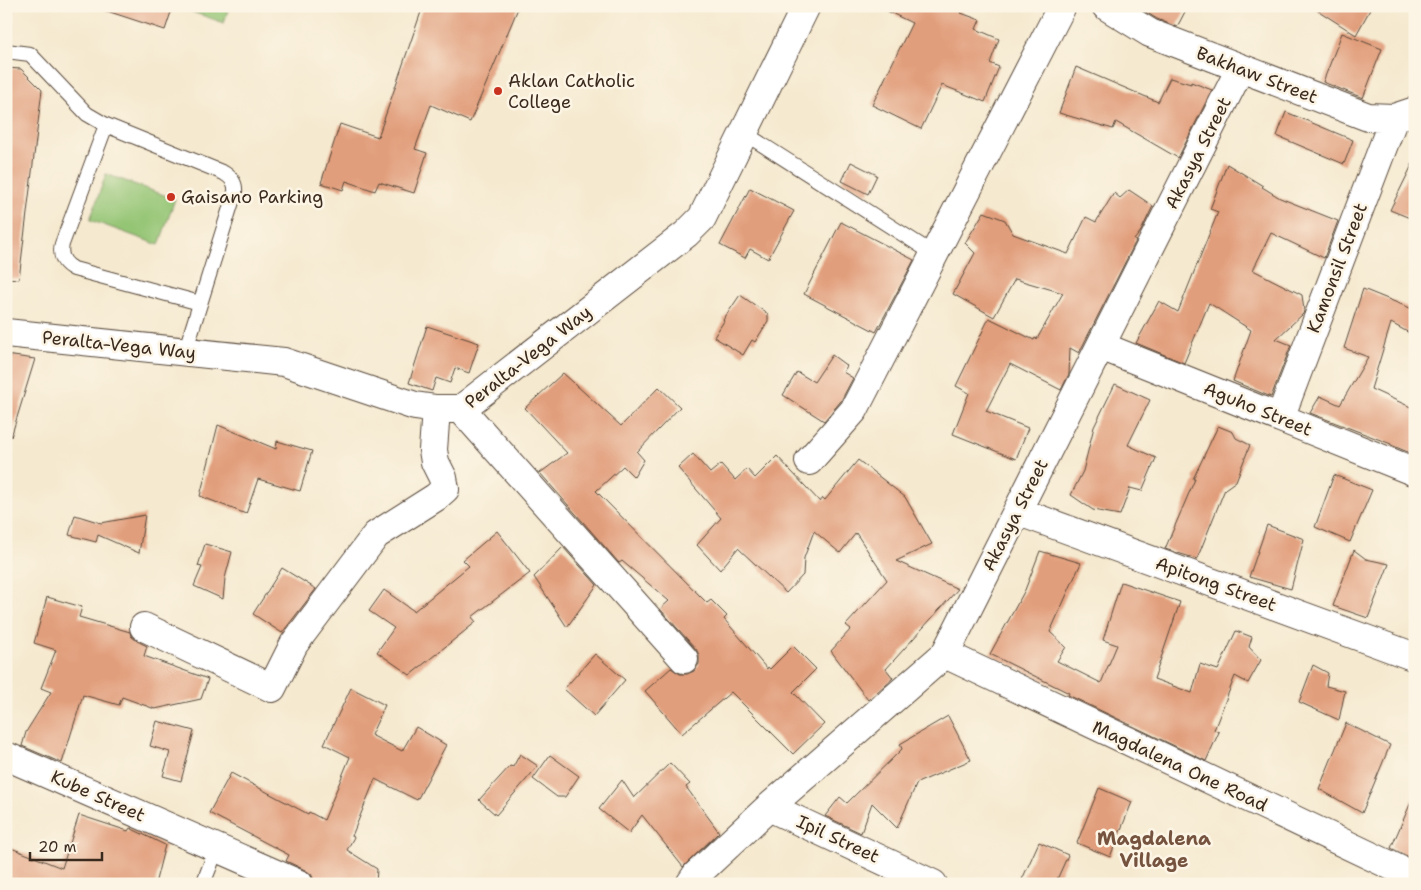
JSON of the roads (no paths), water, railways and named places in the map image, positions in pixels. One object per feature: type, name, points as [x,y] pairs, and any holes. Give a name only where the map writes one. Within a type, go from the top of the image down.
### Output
[{"type":"street","name":"Peralta-Vega Way","points":[[6,333],[284,362],[415,406],[448,409],[691,229],[702,218],[806,6]]},
{"type":"street","points":[[809,461],[854,410],[1062,6]]},
{"type":"street","name":"Bakhaw Street","points":[[1106,6],[1150,33],[1368,117],[1404,115]]},
{"type":"street","name":"Akasya Street","points":[[690,884],[696,875],[769,807],[945,654],[1240,69]]},
{"type":"street","name":"Kamonsil Street","points":[[1280,418],[1404,115]]},
{"type":"street","name":"Aguho Street","points":[[1101,346],[1415,472]]},
{"type":"street","points":[[144,627],[272,688],[294,644],[376,535],[436,497],[445,489],[444,478],[435,462],[434,450],[448,409],[684,659]]},
{"type":"street","name":"Apitong Street","points":[[1017,511],[1415,657]]},
{"type":"street","name":"Magdalena One Road","points":[[945,654],[1415,877]]},
{"type":"street","name":"Kube Street","points":[[6,756],[299,884]]},
{"type":"street","name":"Ipil Street","points":[[769,807],[934,884]]},
{"type":"lane","points":[[6,51],[30,54],[87,114],[106,125],[224,173],[232,180],[236,188],[235,192],[185,352]]},
{"type":"lane","points":[[106,125],[62,244],[61,250],[64,261],[74,269],[200,303]]},
{"type":"lane","points":[[744,133],[934,254]]},
{"type":"lane","points":[[203,884],[217,848]]},
{"type":"place","name":"Aklan Catholic College","points":[[498,91]]},
{"type":"place","name":"Gaisano Parking","points":[[171,197]]},
{"type":"district","name":"Magdalena Village","points":[[1154,849]]}]
